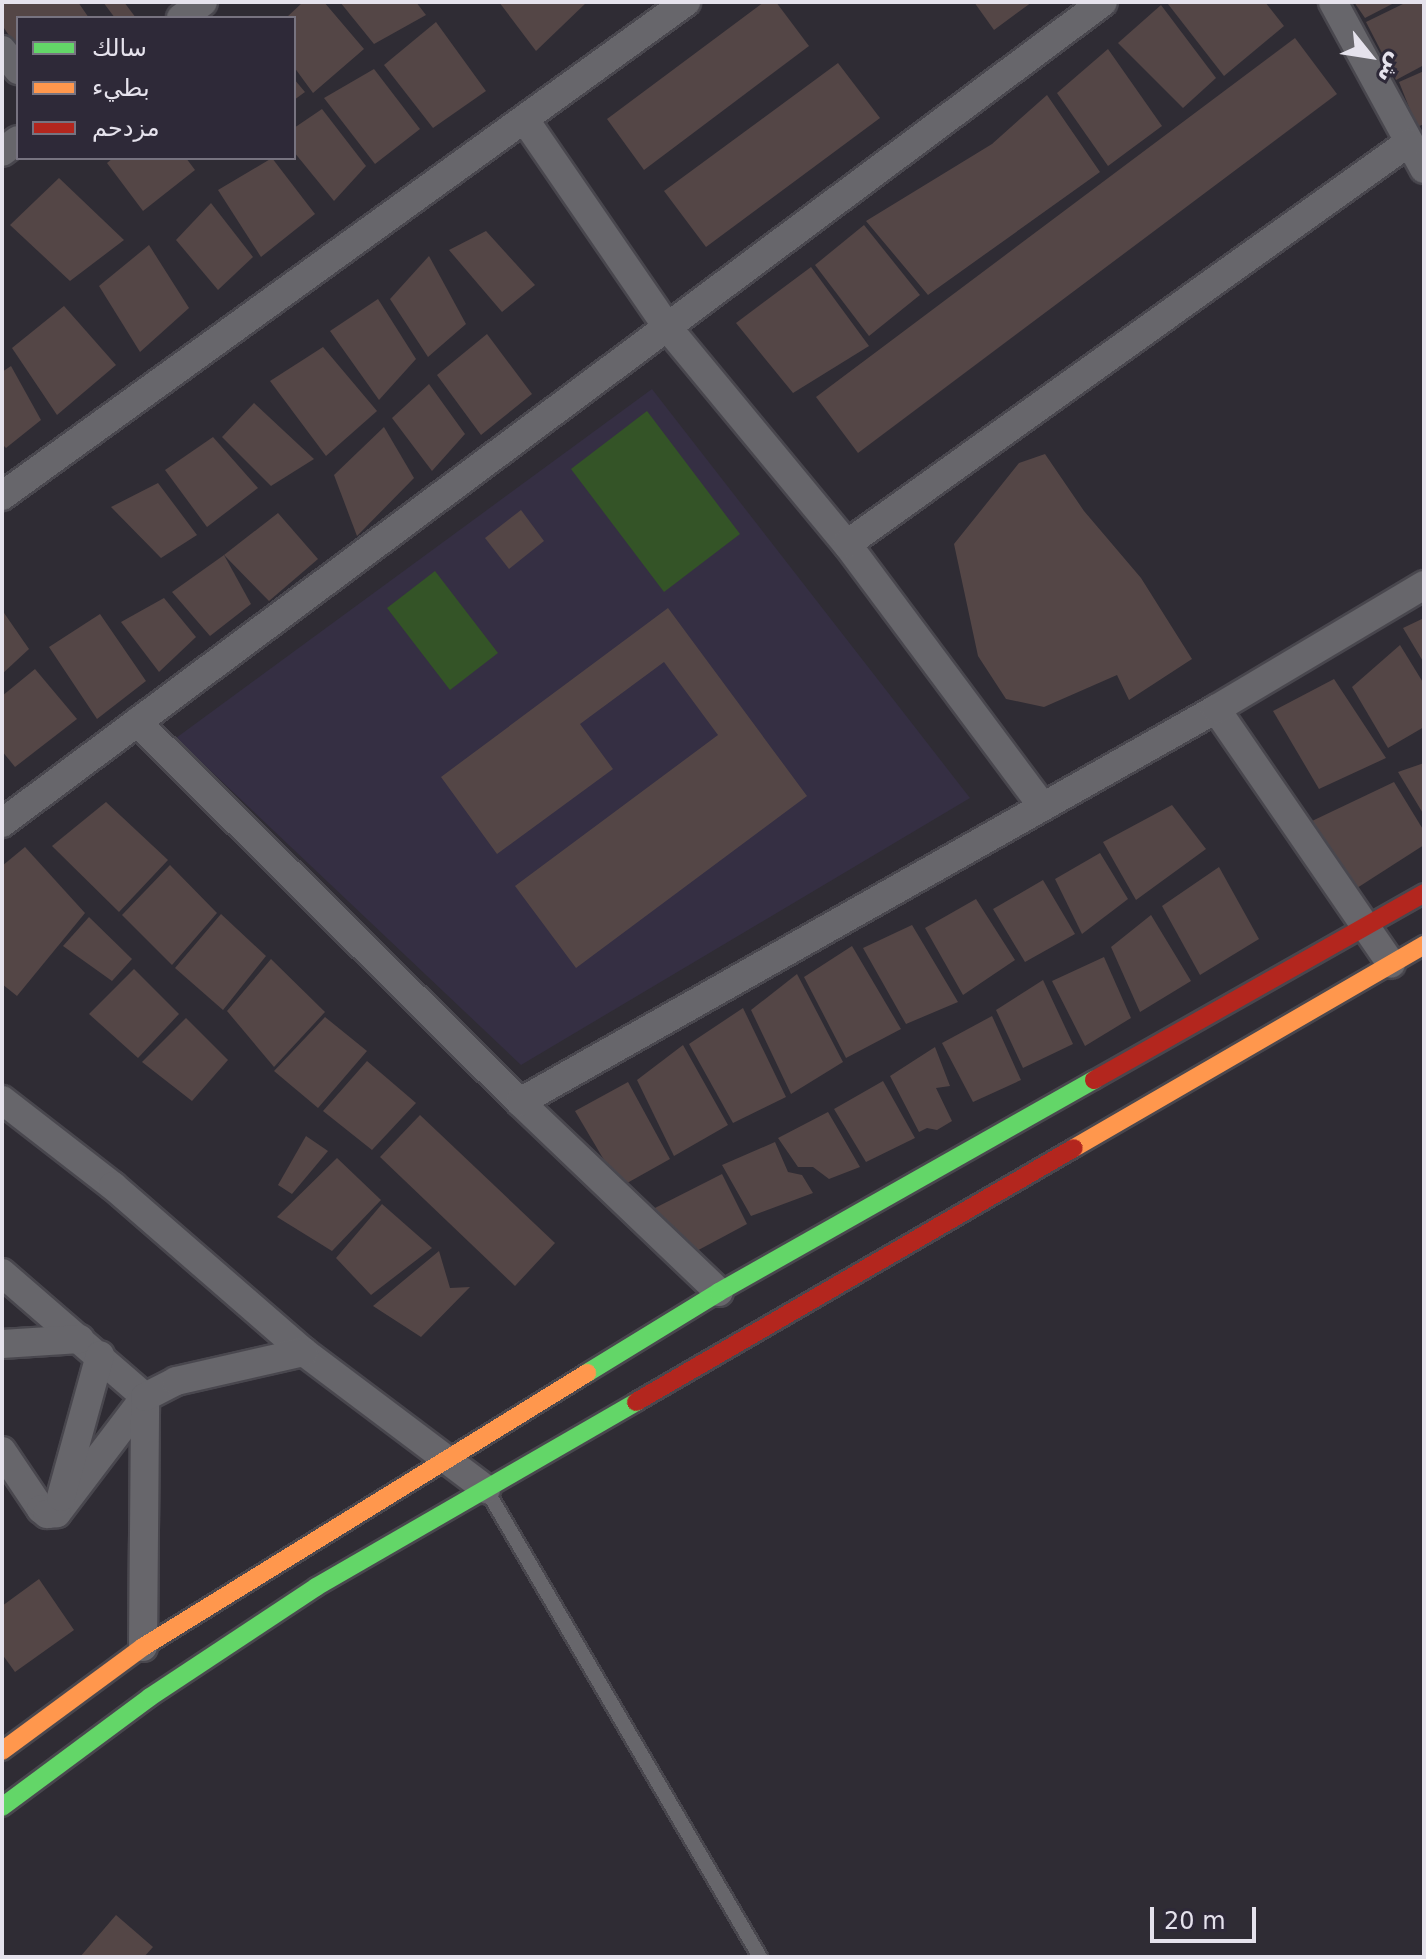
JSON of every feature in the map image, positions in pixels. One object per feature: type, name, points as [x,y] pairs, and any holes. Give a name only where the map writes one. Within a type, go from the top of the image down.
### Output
[{"type":"street","points":[[184,16],[203,2]]},
{"type":"street","points":[[2,823],[1103,2]]},
{"type":"street","points":[[1333,2],[1424,169]]},
{"type":"street","points":[[2,496],[525,120],[678,4]]},
{"type":"street","points":[[2,50],[16,68]]},
{"type":"street","points":[[525,120],[668,328],[847,544],[1042,806]]},
{"type":"street","points":[[847,544],[1408,143]]},
{"type":"street","points":[[520,1102],[1216,709],[1424,585]]},
{"type":"street","points":[[1216,709],[1391,964]]},
{"type":"street","points":[[137,722],[520,1102],[719,1292]]},
{"type":"street","points":[[2,1751],[143,1647],[719,1292],[1424,893]]},
{"type":"street","points":[[2,1807],[150,1697],[290,1604],[1424,945]]},
{"type":"street","points":[[2,1100],[113,1186],[304,1352],[486,1489]]},
{"type":"street","points":[[2,1273],[145,1397],[143,1647]]},
{"type":"street","points":[[2,1344],[90,1347]]},
{"type":"street","points":[[57,1513],[90,1347]]},
{"type":"street","points":[[2,1451],[41,1509],[47,1514],[57,1513],[145,1397],[176,1381],[304,1352]]},
{"type":"lane","points":[[486,1489],[760,1957]]},
{"type":"shaded area","points":[[652,389],[970,798],[521,1065],[176,738]]},
{"type":"green space","points":[[647,411],[740,534],[664,592],[571,469]]},
{"type":"green space","points":[[435,571],[498,653],[450,690],[387,608]]},
{"type":"building","points":[[2,2],[78,2],[88,16],[16,16],[16,46],[2,25]]},
{"type":"building","points":[[103,2],[124,2],[134,16],[114,16]]},
{"type":"building","points":[[303,2],[324,2],[364,49],[313,93],[296,70],[296,16],[288,16]]},
{"type":"building","points":[[340,2],[416,2],[426,15],[374,44]]},
{"type":"building","points":[[499,2],[587,2],[536,51]]},
{"type":"building","points":[[764,2],[776,2],[809,46],[644,170],[607,119]]},
{"type":"building","points":[[974,2],[1032,2],[994,30]]},
{"type":"building","points":[[1265,2],[1284,26],[1224,76],[1168,4]]},
{"type":"building","points":[[1354,2],[1396,2],[1365,18]]},
{"type":"building","points":[[1407,2],[1424,2],[1424,65],[1396,80],[1366,22]]},
{"type":"building","points":[[1161,5],[1216,78],[1183,108],[1118,43]]},
{"type":"building","points":[[436,22],[486,91],[433,128],[384,65]]},
{"type":"building","points":[[1295,38],[1337,94],[858,453],[816,397]]},
{"type":"building","points":[[1108,49],[1162,126],[1108,166],[1057,93]]},
{"type":"building","points":[[838,63],[880,118],[706,247],[664,191]]},
{"type":"building","points":[[374,69],[420,129],[375,164],[324,98]]},
{"type":"building","points":[[1424,71],[1424,124],[1417,127],[1399,82]]},
{"type":"building","points":[[296,81],[305,92],[296,99]]},
{"type":"building","points":[[1047,95],[1100,172],[928,295],[866,221],[992,144]]},
{"type":"building","points":[[322,109],[366,166],[334,201],[296,154],[296,127]]},
{"type":"building","points":[[111,160],[188,160],[195,170],[143,211],[107,163]]},
{"type":"building","points":[[274,160],[315,214],[261,257],[218,190]]},
{"type":"building","points":[[59,178],[124,240],[70,281],[10,225]]},
{"type":"building","points":[[211,203],[253,257],[218,290],[176,240]]},
{"type":"building","points":[[864,225],[920,295],[869,336],[815,265]]},
{"type":"building","points":[[486,231],[535,285],[502,312],[449,250]]},
{"type":"building","points":[[149,245],[189,308],[140,352],[99,286]]},
{"type":"building","points":[[429,256],[466,324],[428,357],[390,299]]},
{"type":"building","points":[[811,267],[869,346],[793,393],[736,323]]},
{"type":"building","points":[[378,299],[416,359],[379,400],[330,331]]},
{"type":"building","points":[[64,306],[116,365],[57,415],[12,348]]},
{"type":"building","points":[[487,334],[532,394],[481,435],[437,375]]},
{"type":"building","points":[[323,347],[377,411],[326,456],[270,381]]},
{"type":"building","points":[[11,366],[41,420],[6,448],[2,444],[2,372]]},
{"type":"building","points":[[429,384],[465,434],[432,471],[392,418]]},
{"type":"building","points":[[254,403],[314,459],[271,486],[222,437]]},
{"type":"building","points":[[384,427],[414,478],[357,536],[334,475]]},
{"type":"building","points":[[213,437],[258,488],[207,527],[165,470]]},
{"type":"building","points":[[1045,454],[1084,511],[1141,578],[1192,659],[1129,700],[1117,675],[1044,707],[1006,699],[978,656],[954,544],[1019,463]]},
{"type":"building","points":[[158,483],[197,535],[161,558],[111,507]]},
{"type":"building","points":[[521,510],[544,541],[509,569],[485,538]]},
{"type":"building","points":[[278,513],[318,559],[269,601],[224,555]]},
{"type":"building","points":[[224,555],[251,604],[210,636],[172,592]]},
{"type":"building","points":[[164,598],[196,637],[159,672],[121,622]]},
{"type":"building","points":[[668,608],[807,796],[576,968],[515,886],[718,735],[664,662],[580,724],[613,769],[497,854],[441,777]]},
{"type":"building","points":[[2,610],[29,649],[2,674]]},
{"type":"building","points":[[100,614],[146,681],[97,719],[49,647]]},
{"type":"building","points":[[1424,618],[1424,663],[1403,628]]},
{"type":"building","points":[[1400,645],[1424,684],[1424,727],[1388,748],[1352,687]]},
{"type":"building","points":[[35,669],[77,719],[15,767],[2,751],[2,696]]},
{"type":"building","points":[[1334,679],[1386,758],[1319,789],[1273,711]]},
{"type":"building","points":[[1424,763],[1424,815],[1398,772]]},
{"type":"building","points":[[1394,782],[1424,831],[1424,845],[1357,888],[1312,821]]},
{"type":"building","points":[[106,802],[168,860],[119,912],[52,846]]},
{"type":"building","points":[[1172,805],[1206,849],[1136,900],[1103,842]]},
{"type":"building","points":[[25,847],[85,913],[17,996],[2,984],[2,866]]},
{"type":"building","points":[[1100,853],[1128,899],[1082,934],[1055,879]]},
{"type":"building","points":[[170,865],[217,913],[172,965],[122,915]]},
{"type":"building","points":[[1219,867],[1259,939],[1200,975],[1162,906]]},
{"type":"building","points":[[1043,880],[1075,934],[1025,962],[993,909]]},
{"type":"building","points":[[976,899],[1015,960],[963,995],[925,928]]},
{"type":"building","points":[[221,914],[266,956],[223,1010],[175,968]]},
{"type":"building","points":[[1151,915],[1191,981],[1140,1012],[1111,947]]},
{"type":"building","points":[[89,917],[132,959],[112,981],[63,946]]},
{"type":"building","points":[[912,925],[958,1002],[906,1024],[863,948]]},
{"type":"building","points":[[852,946],[901,1029],[846,1058],[804,977]]},
{"type":"building","points":[[1104,957],[1131,1018],[1085,1046],[1052,981]]},
{"type":"building","points":[[271,959],[325,1012],[274,1067],[227,1011]]},
{"type":"building","points":[[134,969],[179,1014],[138,1058],[89,1014]]},
{"type":"building","points":[[797,974],[843,1062],[791,1094],[751,1010]]},
{"type":"building","points":[[1043,980],[1073,1044],[1023,1068],[996,1010]]},
{"type":"building","points":[[743,1008],[786,1097],[733,1123],[689,1044]]},
{"type":"building","points":[[992,1016],[1021,1080],[973,1102],[942,1043]]},
{"type":"building","points":[[325,1017],[367,1051],[318,1108],[274,1071]]},
{"type":"building","points":[[186,1018],[228,1060],[192,1101],[142,1062]]},
{"type":"building","points":[[683,1045],[728,1125],[674,1156],[637,1080]]},
{"type":"building","points":[[935,1047],[950,1086],[936,1088],[952,1121],[937,1130],[927,1128],[919,1132],[890,1076]]},
{"type":"building","points":[[367,1061],[416,1103],[372,1150],[323,1111]]},
{"type":"building","points":[[883,1081],[915,1138],[866,1162],[834,1109]]},
{"type":"building","points":[[628,1082],[670,1159],[620,1187],[575,1111]]},
{"type":"building","points":[[828,1112],[860,1167],[829,1179],[813,1167],[798,1167],[778,1138]]},
{"type":"building","points":[[420,1115],[555,1243],[515,1286],[380,1157]]},
{"type":"building","points":[[306,1136],[328,1151],[292,1194],[278,1185]]},
{"type":"building","points":[[775,1142],[788,1172],[802,1175],[813,1193],[751,1216],[722,1165]]},
{"type":"building","points":[[337,1158],[381,1200],[332,1251],[277,1217]]},
{"type":"building","points":[[722,1174],[747,1224],[691,1254],[651,1210]]},
{"type":"building","points":[[382,1204],[432,1248],[371,1295],[336,1258]]},
{"type":"building","points":[[439,1251],[450,1288],[470,1287],[421,1337],[373,1306]]},
{"type":"building","points":[[39,1579],[74,1630],[15,1672],[2,1654],[2,1606]]},
{"type":"building","points":[[116,1915],[153,1947],[144,1957],[80,1957]]},
{"type":"traffic: fast","points":[[587,1373],[719,1292],[1094,1080]]},
{"type":"traffic: fast","points":[[2,1807],[150,1697],[316,1587],[636,1402]]},
{"type":"traffic: slow","points":[[1074,1148],[1424,945]]},
{"type":"traffic: slow","points":[[2,1751],[143,1647],[587,1373]]},
{"type":"traffic: jam","points":[[1094,1080],[1424,893]]},
{"type":"traffic: jam","points":[[636,1402],[1074,1148]]}]
